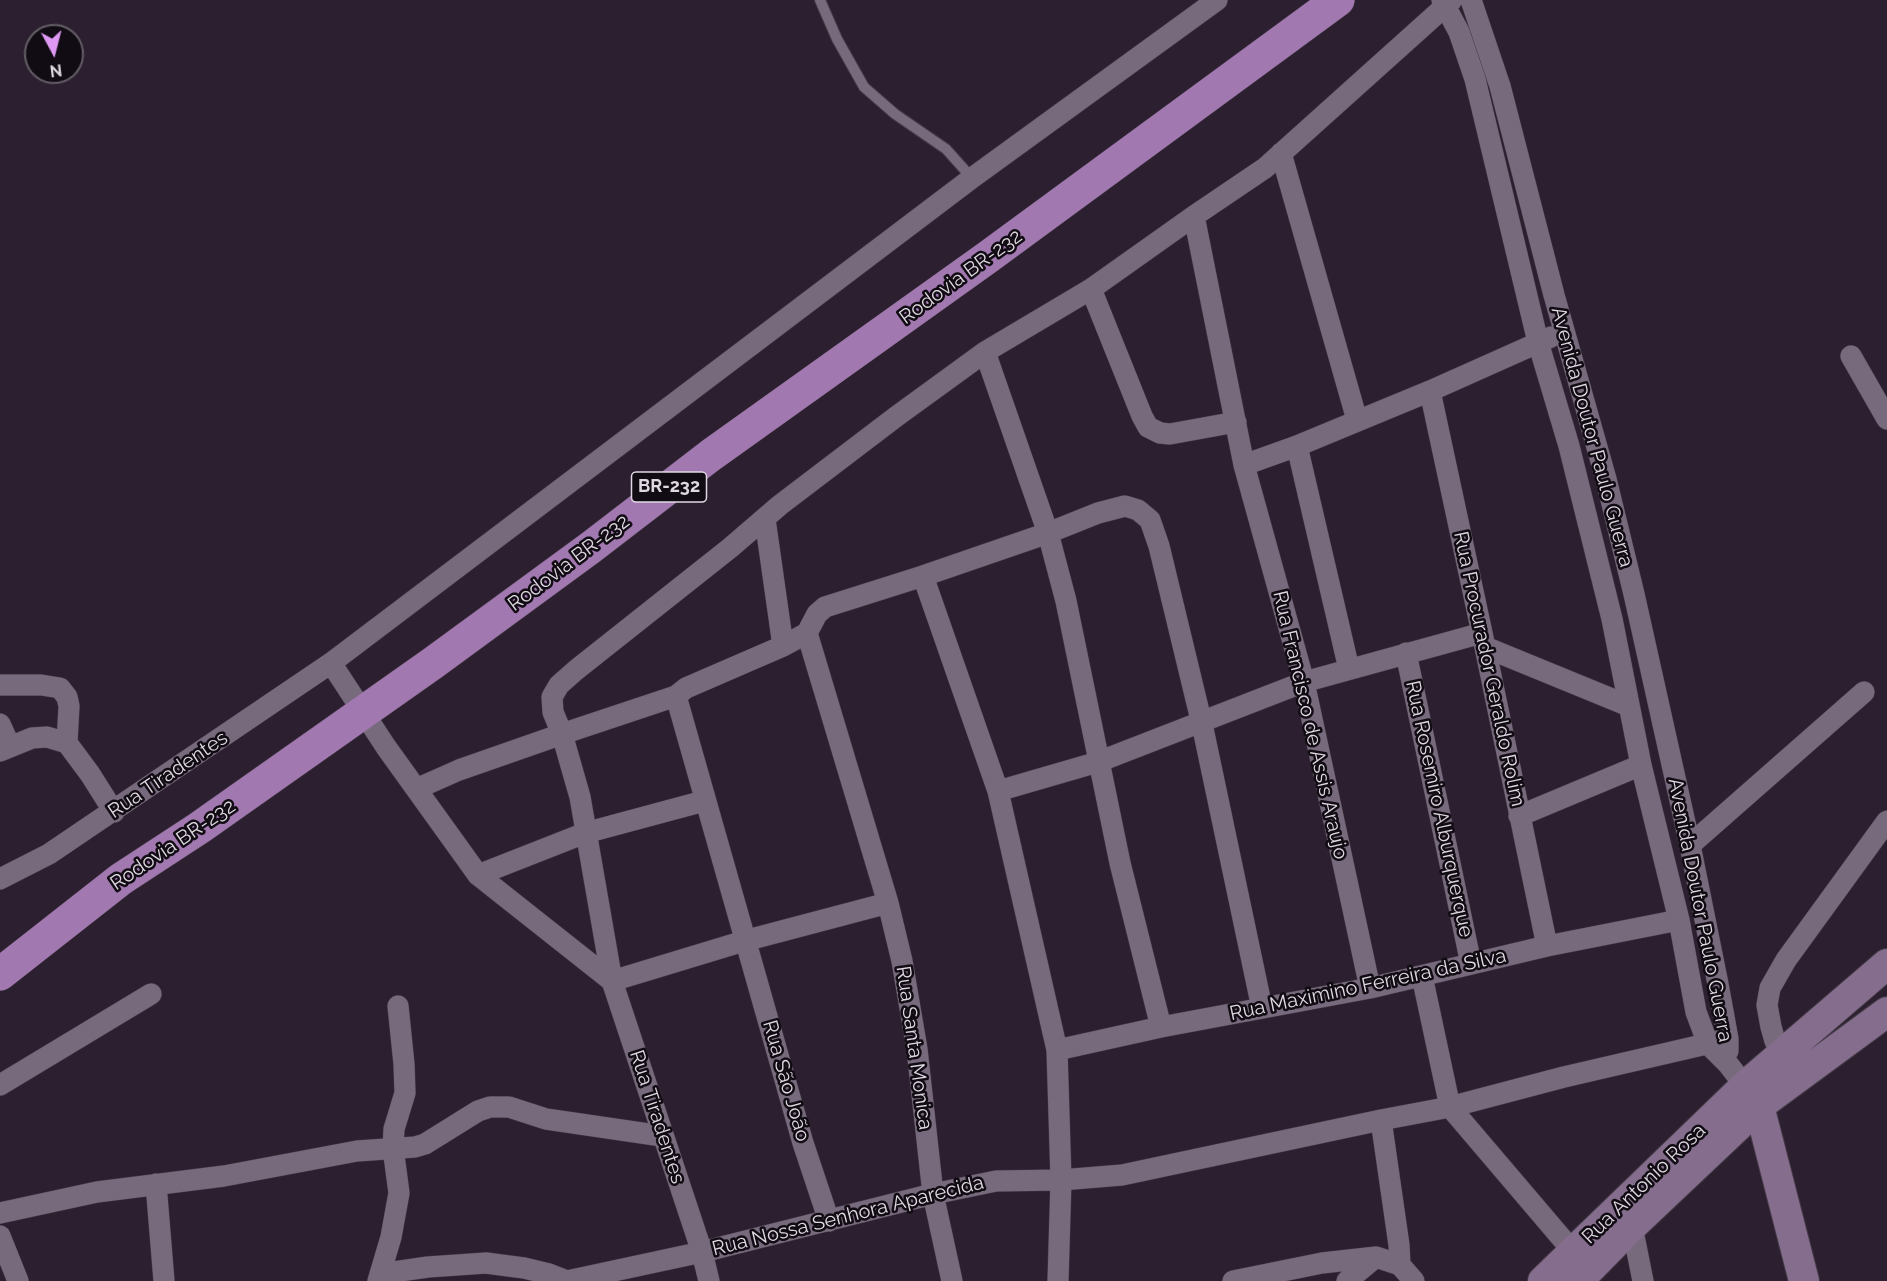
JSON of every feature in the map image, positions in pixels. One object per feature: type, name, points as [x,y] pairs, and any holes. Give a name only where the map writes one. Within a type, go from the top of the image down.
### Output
[{"type":"highway","name":"Rodovia BR-232","points":[[0,974],[121,879],[199,828],[364,712],[590,548],[711,455],[988,257],[1338,0]]},
{"type":"main road","points":[[1744,1085],[1887,964]]},
{"type":"main road","points":[[1744,1085],[1887,1012]]},
{"type":"main road","points":[[1744,1085],[1804,1281]]},
{"type":"main road","name":"Rua Antonio Rosa","points":[[1543,1281],[1580,1268],[1632,1226],[1744,1085]]},
{"type":"main road","name":"Rua Antonio Rosa","points":[[1580,1268],[1744,1085]]},
{"type":"street","name":"Rua Tiradentes","points":[[2,873],[49,854],[331,663],[972,178],[1216,0]]},
{"type":"street","name":"Avenida Doutor Paulo Guerra","points":[[1471,0],[1500,86],[1618,529],[1690,845],[1718,1041]]},
{"type":"street","points":[[1194,216],[1265,168],[1446,2]]},
{"type":"street","name":"Avenida Doutor Paulo Guerra","points":[[1446,2],[1475,79],[1538,342],[1569,446],[1612,619],[1641,765],[1679,920],[1696,1012],[1718,1041],[1744,1085]]},
{"type":"street","points":[[1281,153],[1357,420]]},
{"type":"street","name":"Rua Tiradentes","points":[[702,1252],[612,981],[580,797],[562,734],[553,712],[552,697],[560,685],[765,519],[897,416],[985,352],[1091,289],[1194,216]]},
{"type":"street","name":"Rua Francisco de Assis Araujo","points":[[1194,216],[1244,465],[1305,682],[1370,987]]},
{"type":"street","points":[[1091,289],[1148,427],[1170,434],[1236,422]]},
{"type":"street","points":[[1244,465],[1297,446],[1430,391],[1564,332]]},
{"type":"street","points":[[985,352],[1048,533],[1066,601],[1120,863],[1161,1027]]},
{"type":"street","points":[[1851,356],[1887,418]]},
{"type":"street","name":"Rua Procurador Geraldo Rolim","points":[[1430,391],[1547,946]]},
{"type":"street","points":[[1297,446],[1348,669]]},
{"type":"street","points":[[416,789],[459,770],[676,696],[686,688],[783,646],[807,633],[811,622],[825,607],[1048,533],[1098,513],[1125,507],[1138,510],[1150,520],[1159,546],[1202,724],[1262,1008]]},
{"type":"street","points":[[765,519],[783,646]]},
{"type":"street","points":[[1591,535],[1618,529]]},
{"type":"street","points":[[923,576],[998,790],[1057,1050],[1061,1180],[1058,1281]]},
{"type":"street","name":"Rua Santa Monica","points":[[807,633],[888,903],[902,962],[917,1049],[933,1194],[952,1281]]},
{"type":"street","points":[[998,790],[1098,762],[1202,724],[1305,682],[1406,653],[1484,640],[1629,706]]},
{"type":"street","name":"Rua Rosemiro Alburquerque","points":[[1406,653],[1471,964]]},
{"type":"street","points":[[331,663],[416,789],[478,875],[612,981],[744,941],[888,903]]},
{"type":"street","points":[[0,686],[41,685],[60,688],[67,697],[69,706],[67,743],[114,812]]},
{"type":"street","points":[[1690,845],[1864,692]]},
{"type":"street","name":"Rua São João","points":[[676,696],[802,1143],[829,1221]]},
{"type":"street","points":[[0,724],[5,748],[40,737],[67,743]]},
{"type":"street","points":[[1519,816],[1641,765]]},
{"type":"street","points":[[478,875],[585,833],[704,801]]},
{"type":"street","points":[[1784,1053],[1770,1027],[1767,1005],[1770,988],[1792,951],[1887,821]]},
{"type":"street","name":"Rua Maximino Ferreira da Silva","points":[[1057,1050],[1161,1027],[1370,987],[1547,946],[1679,920]]},
{"type":"street","points":[[1422,976],[1450,1107],[1580,1268]]},
{"type":"street","points":[[0,1085],[150,994]]},
{"type":"street","points":[[398,1006],[405,1093],[394,1129],[393,1148],[399,1193],[391,1237],[379,1277],[428,1267],[486,1263],[524,1268],[567,1281]]},
{"type":"street","name":"Rua Nossa Senhora Aparecida","points":[[567,1281],[702,1252],[996,1180],[1061,1180],[1122,1175],[1450,1107],[1564,1077],[1718,1041]]},
{"type":"street","points":[[0,1213],[97,1192],[224,1176],[357,1152],[415,1147],[425,1144],[478,1111],[490,1107],[509,1107],[546,1119],[662,1136]]},
{"type":"street","points":[[1381,1120],[1400,1265]]},
{"type":"street","points":[[156,1184],[164,1281]]},
{"type":"street","points":[[1632,1226],[1643,1281]]},
{"type":"street","points":[[0,1236],[18,1281]]},
{"type":"street","points":[[702,1252],[709,1281]]},
{"type":"street","points":[[1347,1281],[1376,1257]]},
{"type":"street","points":[[1233,1281],[1322,1263],[1376,1257],[1400,1265],[1414,1281]]},
{"type":"lane","points":[[820,0],[837,39],[864,87],[895,114],[946,149],[972,178]]}]
